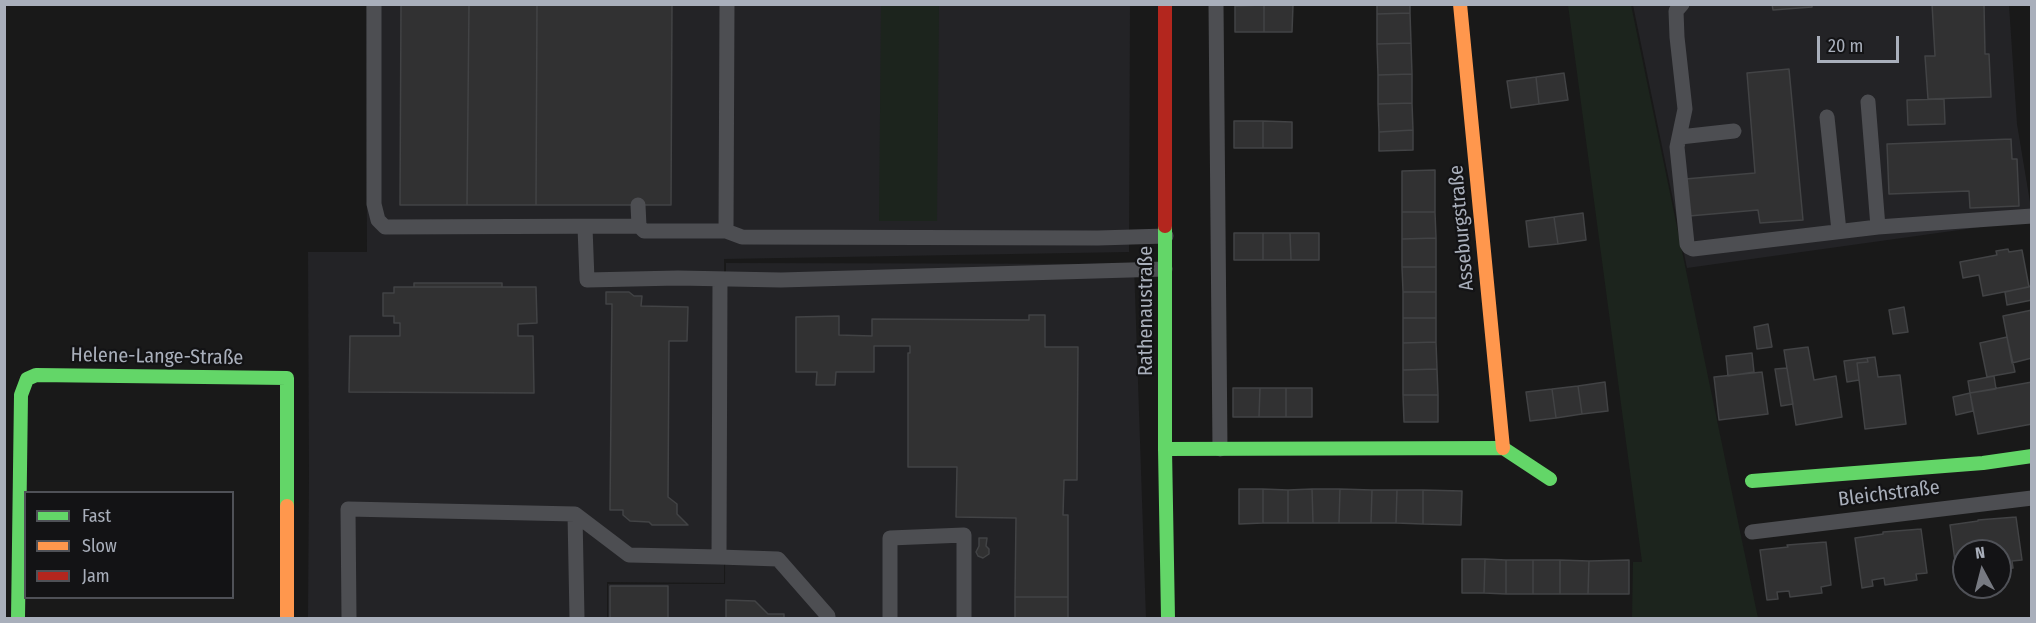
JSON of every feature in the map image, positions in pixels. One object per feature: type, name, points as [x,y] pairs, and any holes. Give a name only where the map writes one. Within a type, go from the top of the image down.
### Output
[{"type":"street","name":"Rathenaustraße","points":[[1165,4],[1167,618]]},
{"type":"street","name":"Asseburgstraße","points":[[1460,4],[1503,448]]},
{"type":"street","name":"Helene-Lange-Straße","points":[[18,618],[21,395],[27,379],[36,375],[287,378],[287,618]]},
{"type":"street","points":[[1165,449],[1503,448],[1550,479]]},
{"type":"street","name":"Bleichstraße","points":[[1752,481],[1983,463],[2031,456]]},
{"type":"lane","points":[[374,4],[374,204],[378,220],[385,227],[639,226]]},
{"type":"lane","points":[[726,231],[727,4]]},
{"type":"lane","points":[[1216,4],[1220,449]]},
{"type":"lane","points":[[1682,4],[1676,11],[1679,68],[1685,109],[1677,147],[1686,244],[1689,247],[1693,249],[1878,227],[2031,216]]},
{"type":"lane","points":[[1868,102],[1878,227]]},
{"type":"lane","points":[[1827,117],[1839,231]]},
{"type":"lane","points":[[1680,137],[1734,131]]},
{"type":"lane","points":[[638,205],[639,226],[644,231],[726,231],[742,237],[1098,238],[1166,236]]},
{"type":"lane","points":[[585,227],[587,280],[678,278],[781,280],[1166,269]]},
{"type":"lane","points":[[719,557],[720,279]]},
{"type":"lane","name":"Bleichstraße","points":[[1752,532],[2031,498]]},
{"type":"lane","points":[[349,618],[348,508],[575,514],[629,555],[778,559],[828,618]]},
{"type":"lane","points":[[575,514],[577,618]]},
{"type":"lane","points":[[890,618],[890,538],[963,535],[963,618]]},
{"type":"shaded area","points":[[366,5],[1130,5],[1129,252],[724,259],[724,583],[607,582],[607,618],[308,618],[308,252],[367,252]]},
{"type":"shaded area","points":[[881,5],[939,5],[937,221],[879,221]]},
{"type":"shaded area","points":[[1568,5],[1631,5],[1758,618],[1632,618],[1633,562],[1642,562]]},
{"type":"shaded area","points":[[1633,5],[2009,5],[2017,124],[2031,220],[1687,268]]},
{"type":"shaded area","points":[[726,263],[1134,264],[1146,618],[608,618],[608,584],[725,584]]},
{"type":"building","points":[[401,4],[469,4],[467,205],[400,205]]},
{"type":"building","points":[[469,4],[537,4],[536,205],[467,205]]},
{"type":"building","points":[[537,4],[672,4],[671,205],[536,205]]},
{"type":"building","points":[[1377,4],[1410,4],[1410,13],[1377,14]]},
{"type":"building","points":[[1772,4],[1812,4],[1812,7],[1773,10]]},
{"type":"building","points":[[1932,4],[1984,4],[1985,54],[1989,54],[1991,97],[1928,99],[1925,56],[1935,56]]},
{"type":"building","points":[[1264,5],[1293,5],[1292,32],[1264,32]]},
{"type":"building","points":[[1264,5],[1264,32],[1235,32],[1235,6]]},
{"type":"building","points":[[1410,13],[1411,43],[1377,44],[1377,14]]},
{"type":"building","points":[[1411,43],[1412,74],[1378,75],[1377,44]]},
{"type":"building","points":[[1789,69],[1803,220],[1760,223],[1758,210],[1689,216],[1685,179],[1755,173],[1747,73]]},
{"type":"building","points":[[1564,73],[1568,100],[1539,104],[1536,77]]},
{"type":"building","points":[[1412,74],[1412,103],[1378,104],[1378,75]]},
{"type":"building","points":[[1536,77],[1539,104],[1511,108],[1507,81]]},
{"type":"building","points":[[1944,99],[1945,124],[1908,125],[1907,100]]},
{"type":"building","points":[[1412,103],[1413,130],[1379,132],[1378,104]]},
{"type":"building","points":[[1234,121],[1263,121],[1263,148],[1234,148]]},
{"type":"building","points":[[1263,121],[1292,122],[1292,148],[1263,148]]},
{"type":"building","points":[[1413,130],[1413,150],[1379,151],[1379,132]]},
{"type":"building","points":[[2011,139],[2012,159],[2017,159],[2019,206],[1970,208],[1969,191],[1889,194],[1887,144]]},
{"type":"building","points":[[1435,170],[1435,212],[1402,212],[1402,171]]},
{"type":"building","points":[[1402,212],[1435,212],[1436,238],[1402,239]]},
{"type":"building","points":[[1583,213],[1586,240],[1558,244],[1554,217]]},
{"type":"building","points":[[1554,217],[1558,244],[1529,247],[1526,221]]},
{"type":"building","points":[[1234,233],[1263,233],[1263,260],[1234,260]]},
{"type":"building","points":[[1263,233],[1290,233],[1291,260],[1263,260]]},
{"type":"building","points":[[1290,233],[1319,233],[1319,260],[1291,260]]},
{"type":"building","points":[[1436,238],[1436,267],[1402,267],[1402,239]]},
{"type":"building","points":[[2008,249],[2009,252],[2022,250],[2029,287],[1983,296],[1979,275],[1963,278],[1960,262],[1997,255],[1996,251]]},
{"type":"building","points":[[1402,267],[1436,267],[1436,292],[1403,292]]},
{"type":"building","points":[[414,283],[502,283],[502,287],[414,287]]},
{"type":"building","points":[[2032,286],[2032,300],[2007,305],[2005,292]]},
{"type":"building","points":[[394,287],[536,287],[537,323],[518,324],[518,336],[533,336],[534,393],[349,392],[350,336],[400,336],[400,323],[394,323],[394,316],[383,316],[383,293],[394,293]]},
{"type":"building","points":[[606,292],[629,292],[634,296],[642,296],[641,306],[688,307],[687,341],[669,341],[668,497],[677,504],[677,514],[688,525],[652,525],[649,522],[630,521],[623,515],[623,510],[610,510],[612,304],[606,304]]},
{"type":"building","points":[[1403,292],[1436,292],[1436,318],[1403,318]]},
{"type":"building","points":[[1904,307],[1908,332],[1893,334],[1889,310]]},
{"type":"building","points":[[2032,310],[2032,358],[2012,363],[2003,316]]},
{"type":"building","points":[[1029,315],[1045,315],[1045,347],[1078,347],[1077,480],[1064,480],[1063,515],[1068,515],[1068,597],[1015,597],[1016,518],[956,517],[957,467],[908,467],[908,353],[910,353],[910,346],[874,346],[874,372],[836,372],[835,385],[816,385],[817,372],[796,372],[796,317],[839,316],[839,335],[872,336],[872,319],[1029,320]]},
{"type":"building","points":[[1403,318],[1436,318],[1436,342],[1403,343]]},
{"type":"building","points":[[1768,324],[1772,347],[1757,349],[1754,327]]},
{"type":"building","points":[[2007,337],[2015,372],[1987,377],[1980,343]]},
{"type":"building","points":[[1436,342],[1437,369],[1403,370],[1403,343]]},
{"type":"building","points":[[1808,347],[1814,380],[1836,376],[1842,417],[1796,425],[1784,350]]},
{"type":"building","points":[[1752,353],[1754,372],[1728,376],[1726,356]]},
{"type":"building","points":[[1875,357],[1878,377],[1900,375],[1906,424],[1865,429],[1857,363],[1868,362],[1867,358]]},
{"type":"building","points":[[1867,358],[1868,362],[1857,363],[1859,380],[1847,382],[1844,361]]},
{"type":"building","points":[[1787,368],[1793,404],[1781,406],[1775,369]]},
{"type":"building","points":[[1437,369],[1438,395],[1403,395],[1403,370]]},
{"type":"building","points":[[1762,372],[1768,414],[1719,420],[1714,377]]},
{"type":"building","points":[[1994,376],[1996,389],[1970,393],[1968,381]]},
{"type":"building","points":[[1605,382],[1608,411],[1582,414],[1578,386]]},
{"type":"building","points":[[2032,382],[2032,424],[1978,434],[1970,393]]},
{"type":"building","points":[[1578,386],[1582,414],[1556,418],[1552,389]]},
{"type":"building","points":[[1233,388],[1260,388],[1259,417],[1233,417]]},
{"type":"building","points":[[1260,388],[1286,388],[1286,417],[1259,417]]},
{"type":"building","points":[[1286,388],[1312,388],[1312,417],[1286,417]]},
{"type":"building","points":[[1552,389],[1556,418],[1530,421],[1526,392]]},
{"type":"building","points":[[1970,393],[1973,411],[1956,415],[1953,397]]},
{"type":"building","points":[[1403,395],[1438,395],[1438,422],[1404,422]]},
{"type":"building","points":[[1239,489],[1263,489],[1263,523],[1239,524]]},
{"type":"building","points":[[1263,489],[1288,490],[1288,523],[1263,523]]},
{"type":"building","points":[[1312,489],[1313,523],[1288,523],[1288,490]]},
{"type":"building","points":[[1312,489],[1340,489],[1339,523],[1313,523]]},
{"type":"building","points":[[1340,489],[1372,490],[1371,523],[1339,523]]},
{"type":"building","points":[[1372,490],[1397,490],[1396,523],[1371,523]]},
{"type":"building","points":[[1397,490],[1423,490],[1423,524],[1396,523]]},
{"type":"building","points":[[1423,490],[1462,491],[1461,525],[1423,524]]},
{"type":"building","points":[[2016,517],[2022,560],[2012,561],[2012,539],[1952,539],[1950,525]]},
{"type":"building","points":[[1921,529],[1927,573],[1916,574],[1917,580],[1885,585],[1884,578],[1872,580],[1873,586],[1862,588],[1855,538],[1883,534],[1883,532]]},
{"type":"building","points":[[979,538],[987,538],[986,546],[989,554],[983,558],[976,552]]},
{"type":"building","points":[[1826,542],[1831,585],[1821,587],[1822,593],[1790,597],[1789,591],[1777,592],[1778,599],[1767,600],[1760,550]]},
{"type":"building","points":[[1462,559],[1485,559],[1484,593],[1462,593]]},
{"type":"building","points":[[1485,559],[1506,560],[1506,594],[1484,593]]},
{"type":"building","points":[[1506,560],[1533,560],[1533,594],[1506,594]]},
{"type":"building","points":[[1533,560],[1560,560],[1560,594],[1533,594]]},
{"type":"building","points":[[1560,560],[1589,561],[1588,594],[1560,594]]},
{"type":"building","points":[[1629,560],[1629,594],[1588,594],[1589,561]]},
{"type":"building","points":[[610,586],[668,586],[668,618],[610,618]]},
{"type":"building","points":[[1015,597],[1068,597],[1068,618],[1015,618]]},
{"type":"building","points":[[726,600],[755,601],[768,614],[784,614],[784,618],[726,618]]},
{"type":"traffic: fast","points":[[1165,226],[1168,618]]},
{"type":"traffic: fast","points":[[18,618],[21,395],[27,379],[36,375],[287,378],[287,506]]},
{"type":"traffic: fast","points":[[1165,449],[1503,448],[1550,479]]},
{"type":"traffic: fast","points":[[1752,481],[1983,463],[2032,456]]},
{"type":"traffic: slow","points":[[1460,4],[1503,448]]},
{"type":"traffic: slow","points":[[287,506],[287,618]]},
{"type":"traffic: jam","points":[[1165,4],[1165,226]]}]
